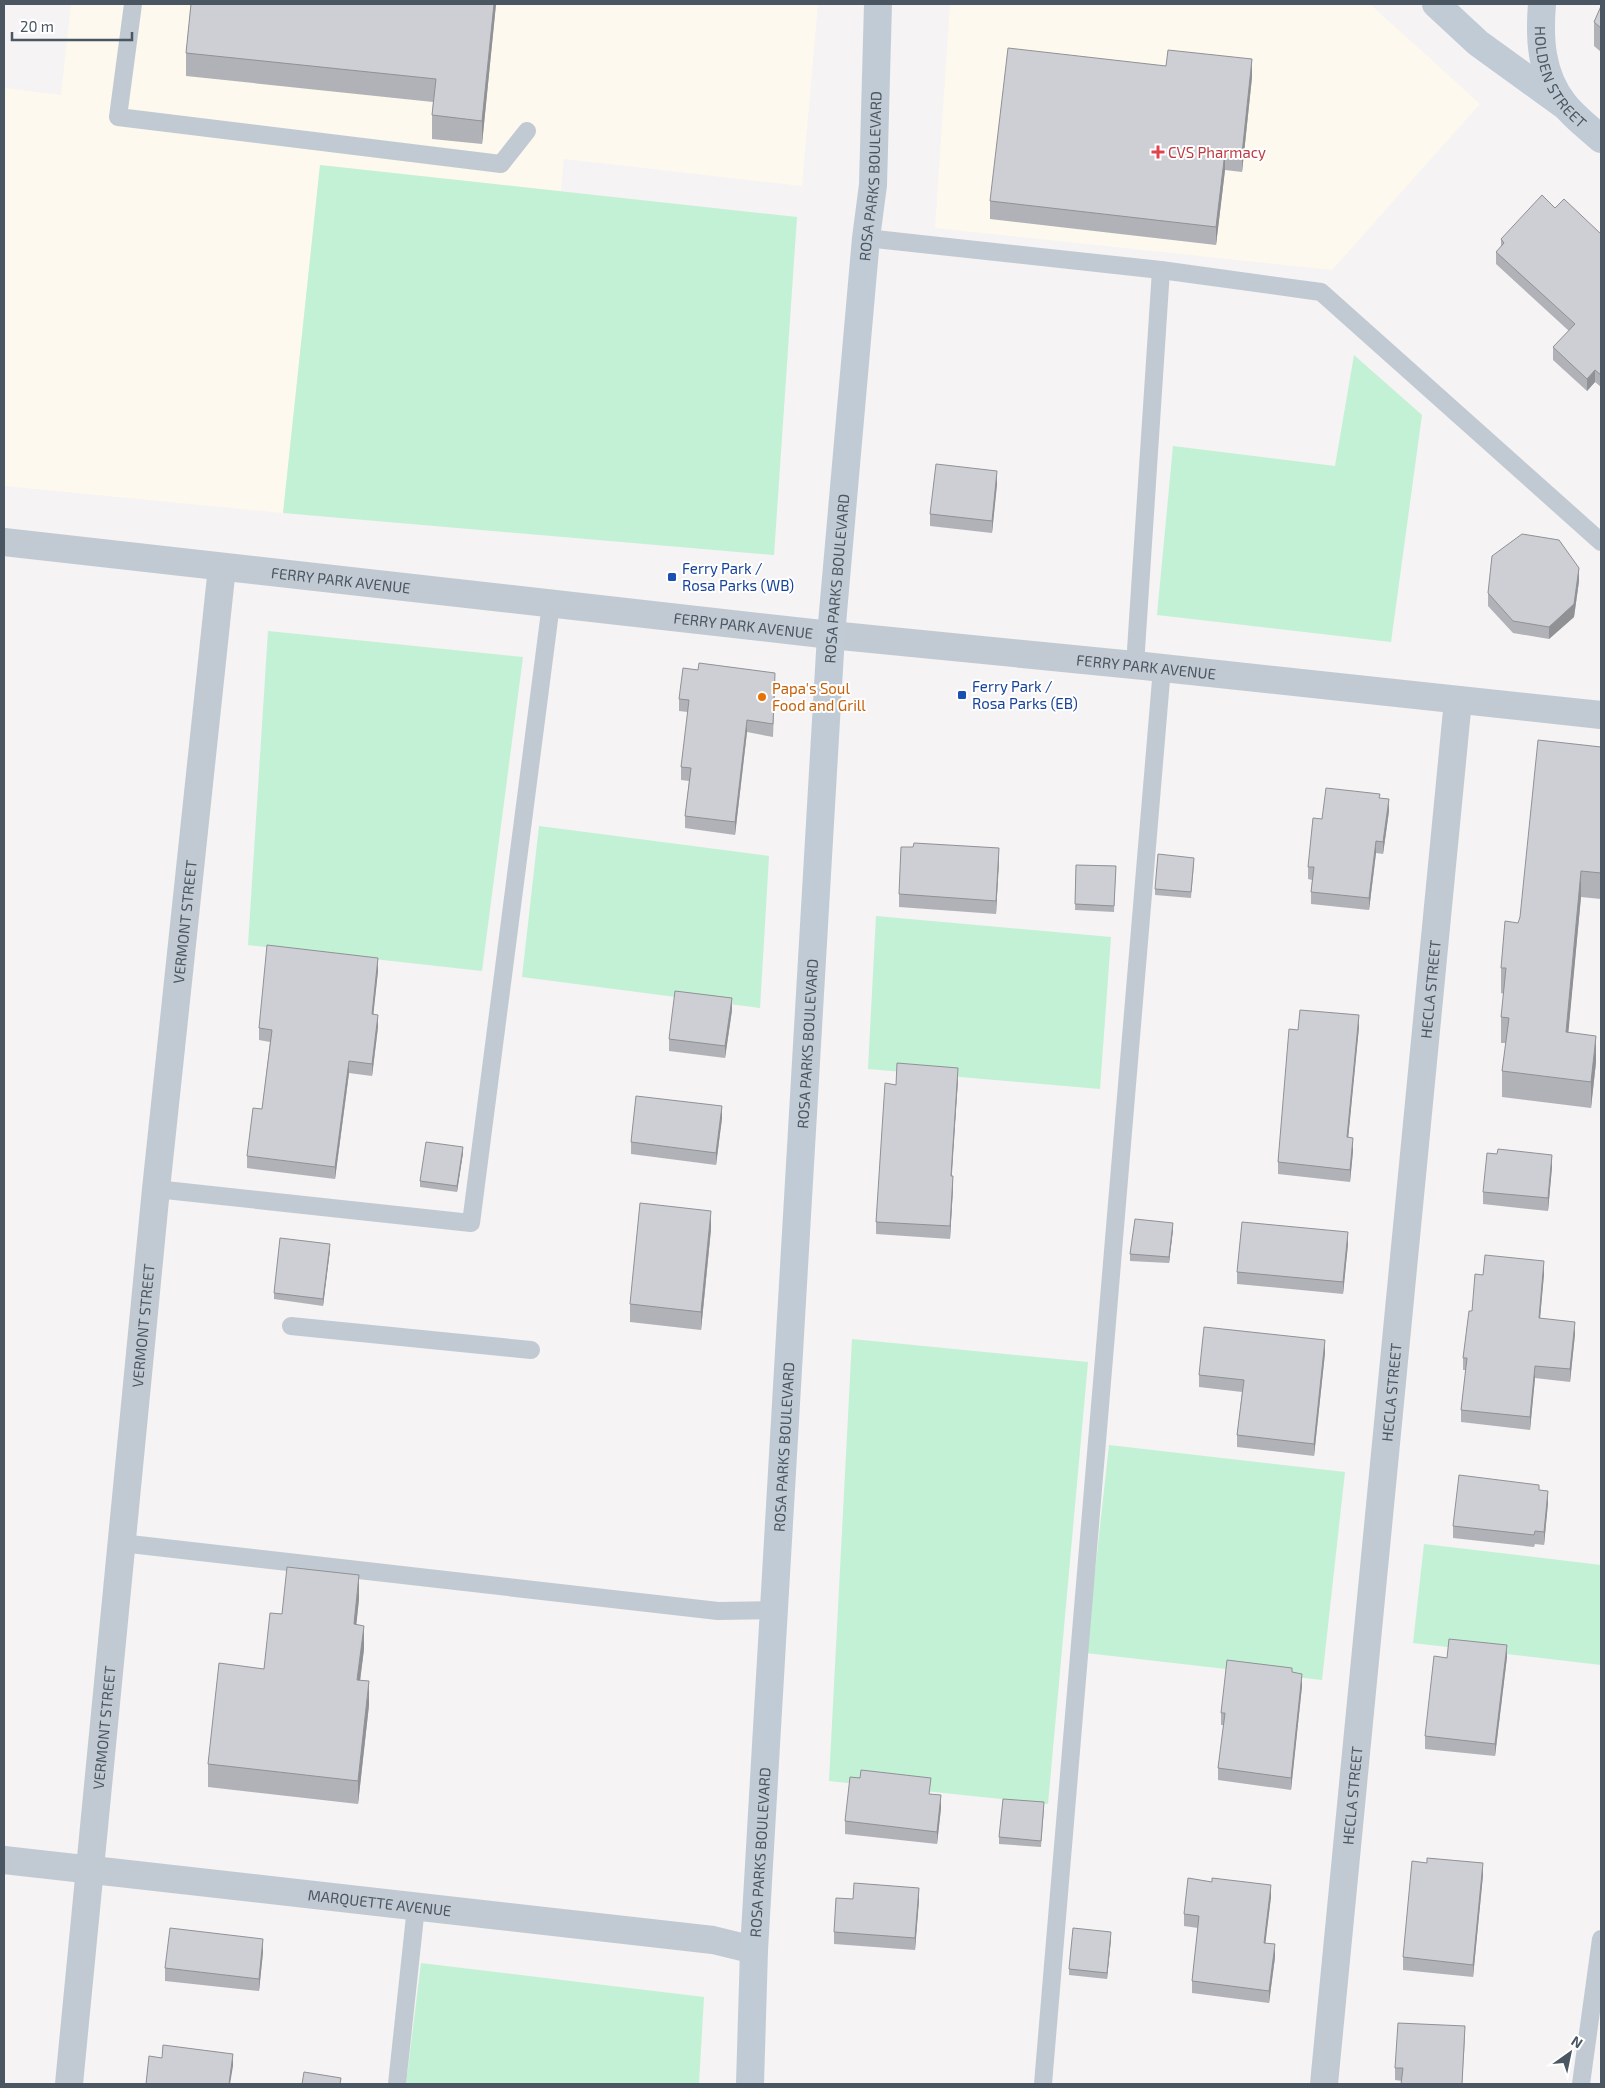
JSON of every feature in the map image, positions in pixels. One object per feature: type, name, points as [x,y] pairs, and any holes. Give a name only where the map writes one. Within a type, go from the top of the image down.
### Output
[{"type":"street","name":"ROSA PARKS BOULEVARD","points":[[750,2084],[754,1950],[831,635],[866,238],[873,185],[878,4]]},
{"type":"street","points":[[1436,4],[1478,43],[1565,106]]},
{"type":"street","name":"HOLDEN STREET","points":[[1542,4],[1540,26],[1543,61],[1555,91],[1565,106],[1601,139]]},
{"type":"street","name":"FERRY PARK AVENUE","points":[[4,542],[831,635],[1148,666],[1601,715]]},
{"type":"street","name":"VERMONT STREET","points":[[69,2084],[88,1870],[156,1189],[222,567]]},
{"type":"street","name":"HECLA STREET","points":[[1324,2084],[1458,700]]},
{"type":"street","name":"MARQUETTE AVENUE","points":[[4,1860],[713,1940],[754,1950]]},
{"type":"lane","points":[[133,4],[118,117],[501,164],[527,131]]},
{"type":"lane","points":[[866,238],[1161,270],[1321,292],[1601,542]]},
{"type":"lane","points":[[1043,2084],[1148,666],[1161,270]]},
{"type":"lane","points":[[156,1189],[471,1223],[551,604]]},
{"type":"lane","points":[[291,1326],[531,1350]]},
{"type":"lane","points":[[121,1543],[718,1611],[774,1610]]},
{"type":"lane","points":[[397,2084],[416,1906]]},
{"type":"lane","points":[[1581,2084],[1601,1939]]},
{"type":"shaded area","points":[[71,4],[818,4],[802,186],[564,159],[561,191],[320,165],[283,513],[4,486],[4,88],[61,95]]},
{"type":"shaded area","points":[[950,4],[1370,4],[1480,104],[1332,270],[935,228]]},
{"type":"green space","points":[[320,165],[797,217],[774,555],[283,513]]},
{"type":"green space","points":[[1354,355],[1422,415],[1391,642],[1157,615],[1173,446],[1335,466]]},
{"type":"green space","points":[[268,631],[523,657],[482,971],[248,945]]},
{"type":"green space","points":[[539,826],[769,856],[760,1008],[522,977]]},
{"type":"green space","points":[[876,916],[1111,937],[1100,1089],[868,1069]]},
{"type":"green space","points":[[852,1339],[1088,1362],[1048,1804],[829,1781]]},
{"type":"green space","points":[[1109,1445],[1345,1472],[1322,1680],[1086,1653]]},
{"type":"green space","points":[[1424,1544],[1601,1565],[1601,1665],[1413,1643]]},
{"type":"green space","points":[[421,1963],[704,1997],[699,2084],[406,2084]]},
{"type":"building","points":[[191,4],[494,4],[482,121],[432,115],[436,79],[186,53]]},
{"type":"building","points":[[1601,6],[1601,28],[1594,22]]},
{"type":"building","points":[[1008,48],[1166,66],[1168,50],[1252,59],[1242,154],[1225,152],[1216,227],[990,201]]},
{"type":"building","points":[[1542,195],[1555,208],[1564,199],[1601,234],[1601,375],[1595,370],[1587,379],[1553,347],[1575,324],[1496,252],[1504,243],[1501,239]]},
{"type":"building","points":[[936,464],[997,471],[992,521],[930,514]]},
{"type":"building","points":[[1522,534],[1559,540],[1579,568],[1574,604],[1549,627],[1513,621],[1488,593],[1492,556]]},
{"type":"building","points":[[699,663],[775,673],[773,724],[747,720],[735,822],[685,816],[691,768],[681,767],[689,700],[679,699],[683,668],[698,670]]},
{"type":"building","points":[[1538,740],[1601,747],[1601,873],[1581,871],[1566,1032],[1596,1036],[1591,1082],[1502,1071],[1509,1018],[1501,1017],[1506,968],[1501,968],[1505,921],[1518,923],[1520,917]]},
{"type":"building","points":[[1326,788],[1380,794],[1379,798],[1389,799],[1383,842],[1376,841],[1369,898],[1311,892],[1314,867],[1308,867],[1313,818],[1322,819]]},
{"type":"building","points":[[914,843],[999,848],[996,901],[899,894],[901,847],[913,847]]},
{"type":"building","points":[[1158,854],[1194,858],[1191,892],[1155,889]]},
{"type":"building","points":[[1076,865],[1116,866],[1114,906],[1075,904]]},
{"type":"building","points":[[267,945],[378,958],[372,1014],[378,1015],[372,1064],[349,1061],[335,1167],[247,1156],[253,1108],[262,1109],[272,1030],[259,1028]]},
{"type":"building","points":[[675,991],[732,998],[725,1046],[669,1039]]},
{"type":"building","points":[[1300,1010],[1359,1015],[1347,1137],[1353,1138],[1350,1170],[1278,1162],[1289,1029],[1298,1030]]},
{"type":"building","points":[[897,1063],[958,1068],[951,1176],[953,1176],[950,1226],[876,1222],[885,1083],[896,1085]]},
{"type":"building","points":[[636,1096],[722,1106],[716,1153],[631,1142]]},
{"type":"building","points":[[426,1142],[463,1147],[457,1186],[420,1181]]},
{"type":"building","points":[[1498,1149],[1552,1155],[1548,1198],[1483,1192],[1487,1153],[1497,1154]]},
{"type":"building","points":[[640,1203],[711,1211],[701,1312],[630,1304]]},
{"type":"building","points":[[1135,1219],[1173,1223],[1169,1257],[1130,1254]]},
{"type":"building","points":[[1242,1222],[1348,1232],[1343,1282],[1237,1272]]},
{"type":"building","points":[[280,1238],[330,1244],[323,1299],[274,1293]]},
{"type":"building","points":[[1485,1255],[1544,1261],[1539,1318],[1575,1322],[1570,1369],[1535,1366],[1530,1417],[1461,1410],[1467,1358],[1463,1358],[1469,1311],[1472,1311],[1475,1274],[1483,1275]]},
{"type":"building","points":[[1204,1327],[1325,1340],[1314,1444],[1237,1435],[1244,1380],[1199,1375]]},
{"type":"building","points":[[1459,1475],[1539,1485],[1539,1490],[1548,1491],[1544,1532],[1535,1531],[1534,1535],[1453,1526]]},
{"type":"building","points":[[287,1567],[359,1575],[354,1624],[364,1626],[357,1680],[369,1681],[358,1781],[208,1764],[219,1663],[264,1669],[270,1613],[282,1614]]},
{"type":"building","points":[[1449,1639],[1507,1645],[1495,1744],[1425,1736],[1434,1656],[1447,1658]]},
{"type":"building","points":[[1227,1660],[1292,1668],[1292,1672],[1302,1674],[1291,1778],[1218,1768],[1225,1713],[1221,1713]]},
{"type":"building","points":[[861,1770],[931,1778],[929,1794],[941,1795],[937,1832],[845,1821],[850,1777],[860,1778]]},
{"type":"building","points":[[1003,1799],[1044,1802],[1041,1841],[999,1837]]},
{"type":"building","points":[[1427,1858],[1483,1863],[1473,1965],[1403,1957],[1412,1861],[1427,1863]]},
{"type":"building","points":[[1188,1878],[1212,1882],[1212,1878],[1271,1885],[1264,1943],[1275,1944],[1269,1991],[1192,1981],[1199,1916],[1184,1914]]},
{"type":"building","points":[[854,1883],[919,1888],[915,1938],[834,1932],[836,1898],[853,1899]]},
{"type":"building","points":[[170,1928],[263,1939],[259,1979],[165,1968]]},
{"type":"building","points":[[1073,1928],[1111,1932],[1107,1973],[1069,1969]]},
{"type":"building","points":[[1398,2023],[1465,2026],[1462,2084],[1401,2084],[1403,2068],[1395,2068]]},
{"type":"building","points":[[163,2045],[233,2054],[229,2084],[146,2084],[149,2056],[162,2058]]},
{"type":"building","points":[[304,2072],[341,2078],[340,2084],[302,2084]]},
{"type":"place","name":"CVS Pharmacy","points":[[1158,152]]},
{"type":"place","name":"Ferry Park / Rosa Parks (WB)","points":[[672,577]]},
{"type":"place","name":"Ferry Park / Rosa Parks (EB)","points":[[962,695]]},
{"type":"place","name":"Papa's Soul Food and Grill","points":[[762,697]]}]
